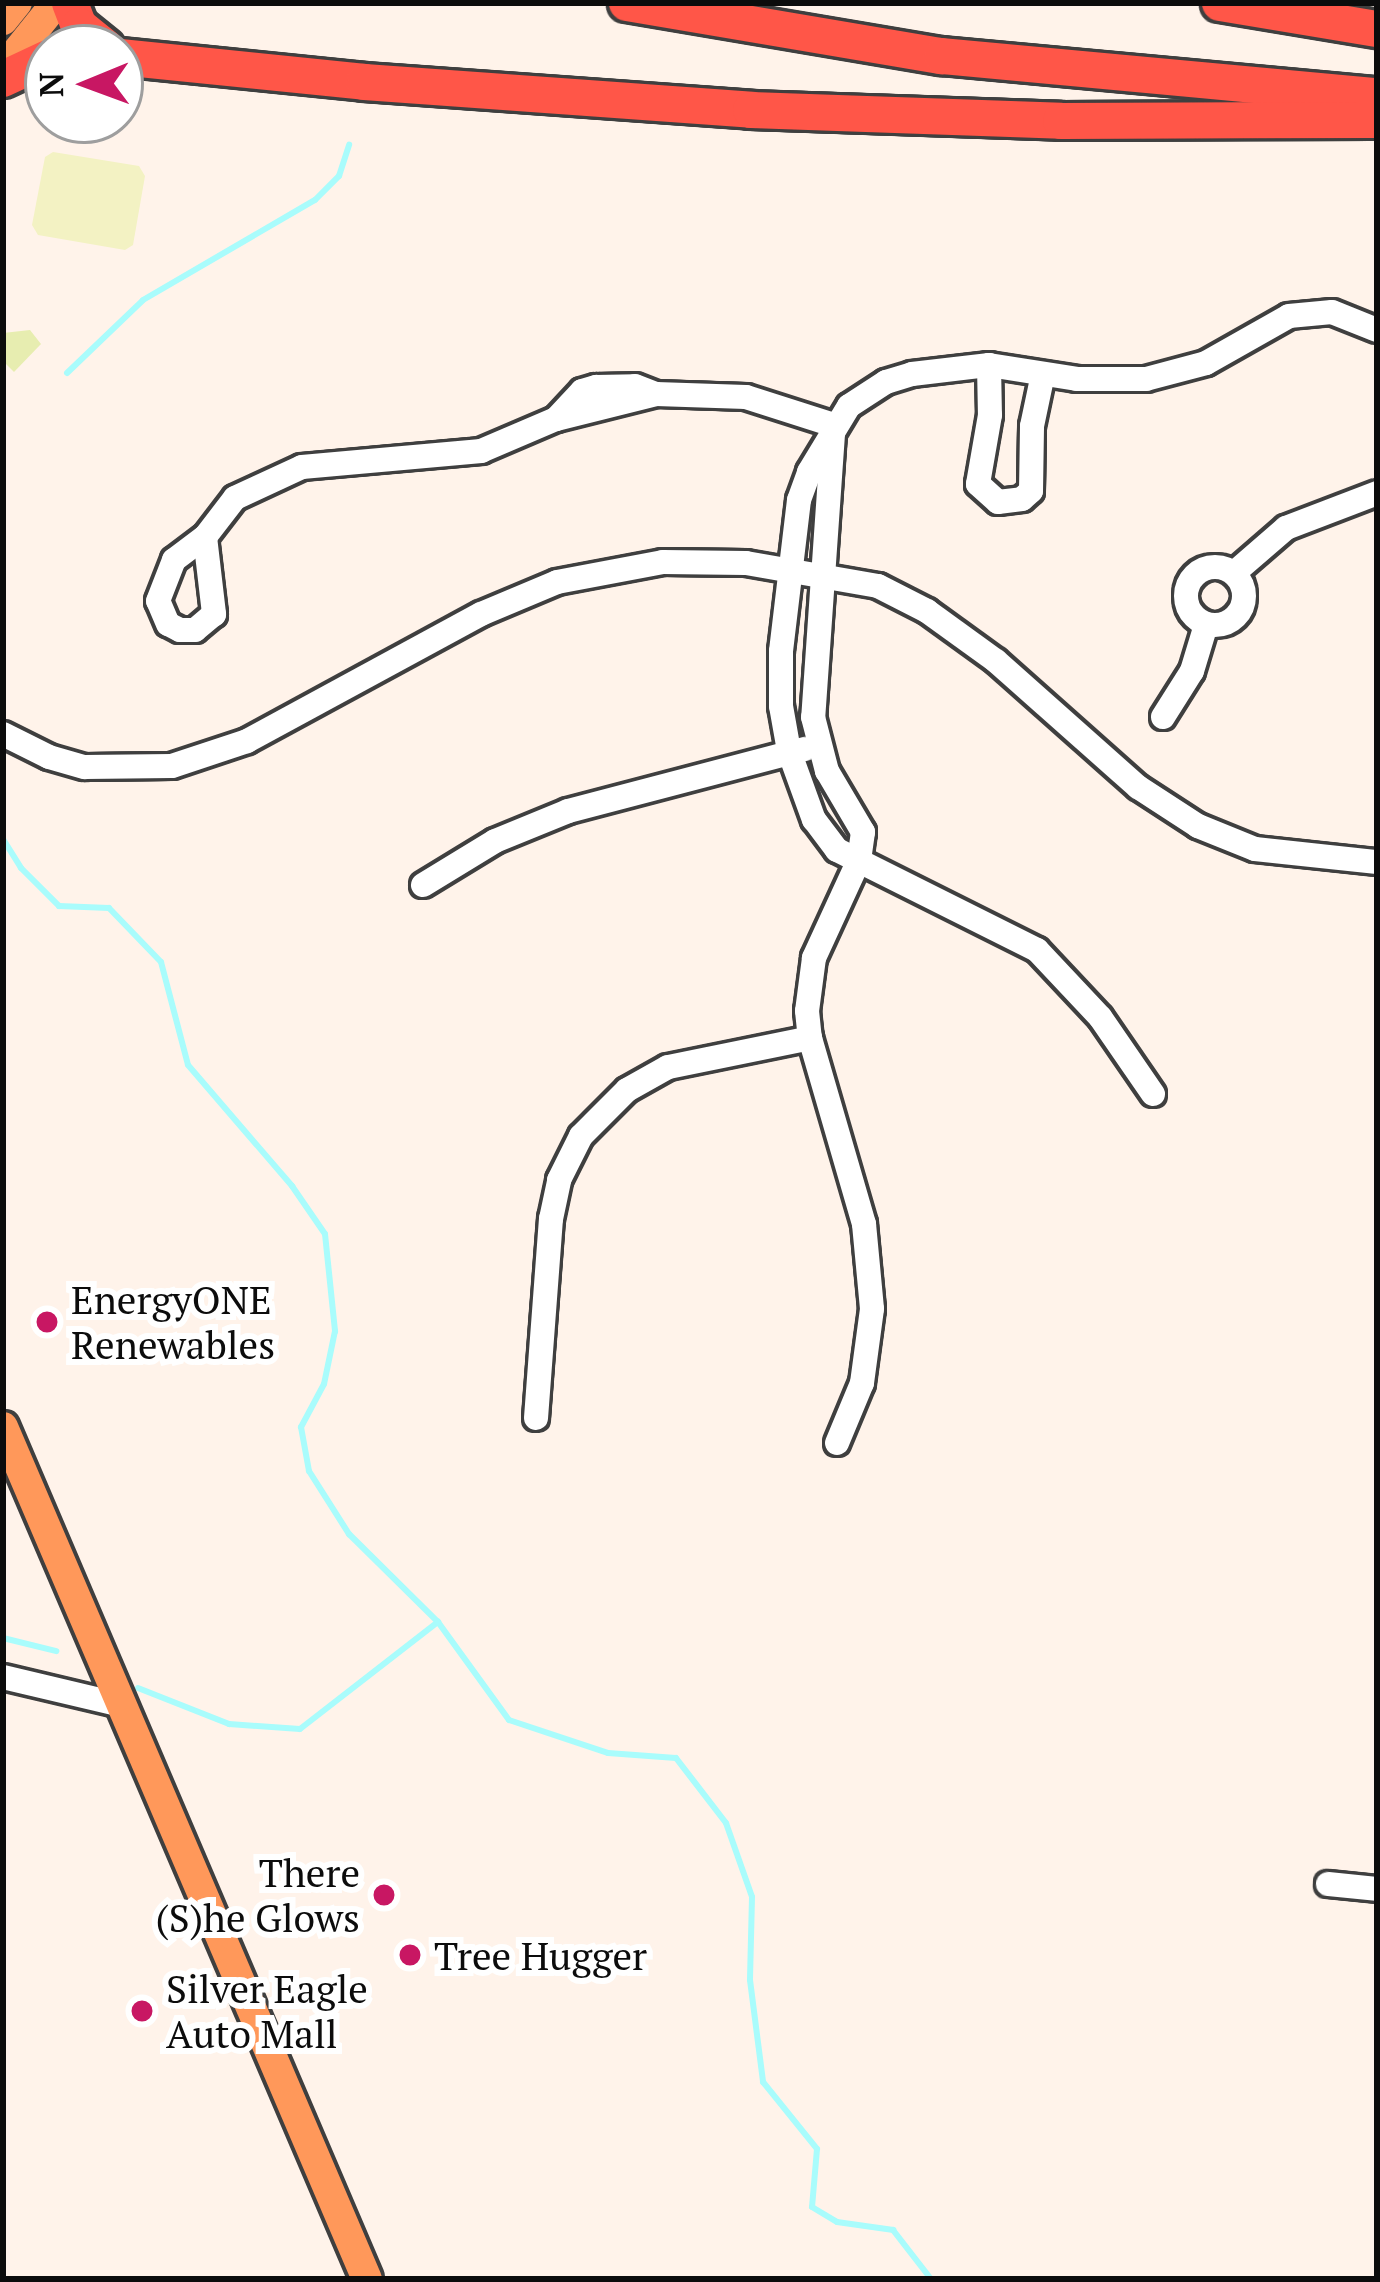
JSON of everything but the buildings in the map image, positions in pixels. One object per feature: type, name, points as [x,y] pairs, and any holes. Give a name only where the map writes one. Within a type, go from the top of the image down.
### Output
[{"type":"highway","points":[[627,3],[942,56],[1377,96]]},
{"type":"highway","points":[[1220,3],[1377,28]]},
{"type":"highway","points":[[144,59],[365,82],[751,110],[1061,121],[1377,120]]},
{"type":"main road","points":[[3,20],[17,3]]},
{"type":"main road","points":[[3,69],[56,3]]},
{"type":"main road","points":[[3,1427],[367,2279]]},
{"type":"street","points":[[1153,1094],[1100,1016],[1037,950],[838,850],[814,820],[789,751],[780,678],[799,500],[834,425],[849,406],[886,382],[938,368],[989,365],[1113,381],[1178,372],[1230,351],[1289,316],[1311,311],[1351,317],[1377,330]]},
{"type":"street","points":[[989,365],[990,415],[979,484],[998,502],[1022,500],[1031,490],[1032,426],[1043,374]]},
{"type":"street","points":[[205,537],[236,498],[290,470],[345,459],[481,451],[556,419],[656,394],[746,397],[834,425]]},
{"type":"street","points":[[834,425],[812,685],[819,747],[827,771],[863,832],[859,860],[814,958],[808,982],[810,1038],[855,1186],[871,1266],[865,1367],[837,1443]]},
{"type":"street","points":[[1234,573],[1286,528],[1377,494]]},
{"type":"street","points":[[3,734],[49,757],[85,767],[172,766],[261,735],[482,614],[557,582],[663,562],[718,561],[878,586],[950,626],[1138,787],[1198,826],[1270,852],[1377,862]]},
{"type":"street","points":[[1206,625],[1187,608],[1189,582],[1209,567],[1234,573]]},
{"type":"street","points":[[1206,625],[1232,621],[1241,611],[1245,598],[1234,573]]},
{"type":"street","points":[[1162,717],[1192,671],[1206,625]]},
{"type":"street","points":[[423,885],[495,841],[568,811],[819,747]]},
{"type":"street","points":[[536,1418],[551,1219],[560,1180],[581,1136],[626,1090],[668,1067],[810,1038]]},
{"type":"street","points":[[3,1677],[121,1705]]},
{"type":"street","points":[[1328,1884],[1377,1889]]},
{"type":"green space","points":[[53,152],[139,166],[145,176],[133,245],[125,250],[38,235],[32,225],[45,157]]},
{"type":"green space","points":[[30,330],[41,344],[14,372],[3,361],[3,333]]},
{"type":"waterway","points":[[67,373],[143,300],[315,200],[339,176],[349,145]]},
{"type":"waterway","points":[[3,839],[21,868],[59,906],[109,908],[161,962],[188,1065],[292,1186],[325,1234],[335,1331],[324,1384],[301,1427],[309,1471],[349,1534],[438,1622]]},
{"type":"waterway","points":[[138,1688],[229,1724],[300,1729],[438,1622],[509,1720],[608,1753],[676,1758],[726,1823],[752,1897],[750,1980],[763,2082],[817,2149],[812,2207],[837,2222],[893,2230],[931,2279]]},
{"type":"waterway","points":[[3,1638],[56,1651]]},
{"type":"place","name":"EnergyONE Renewables","points":[[47,1322]]},
{"type":"place","name":"There (S)he Glows","points":[[384,1895]]},
{"type":"place","name":"Tree Hugger","points":[[410,1955]]},
{"type":"place","name":"Silver Eagle Auto Mall","points":[[142,2011]]}]
